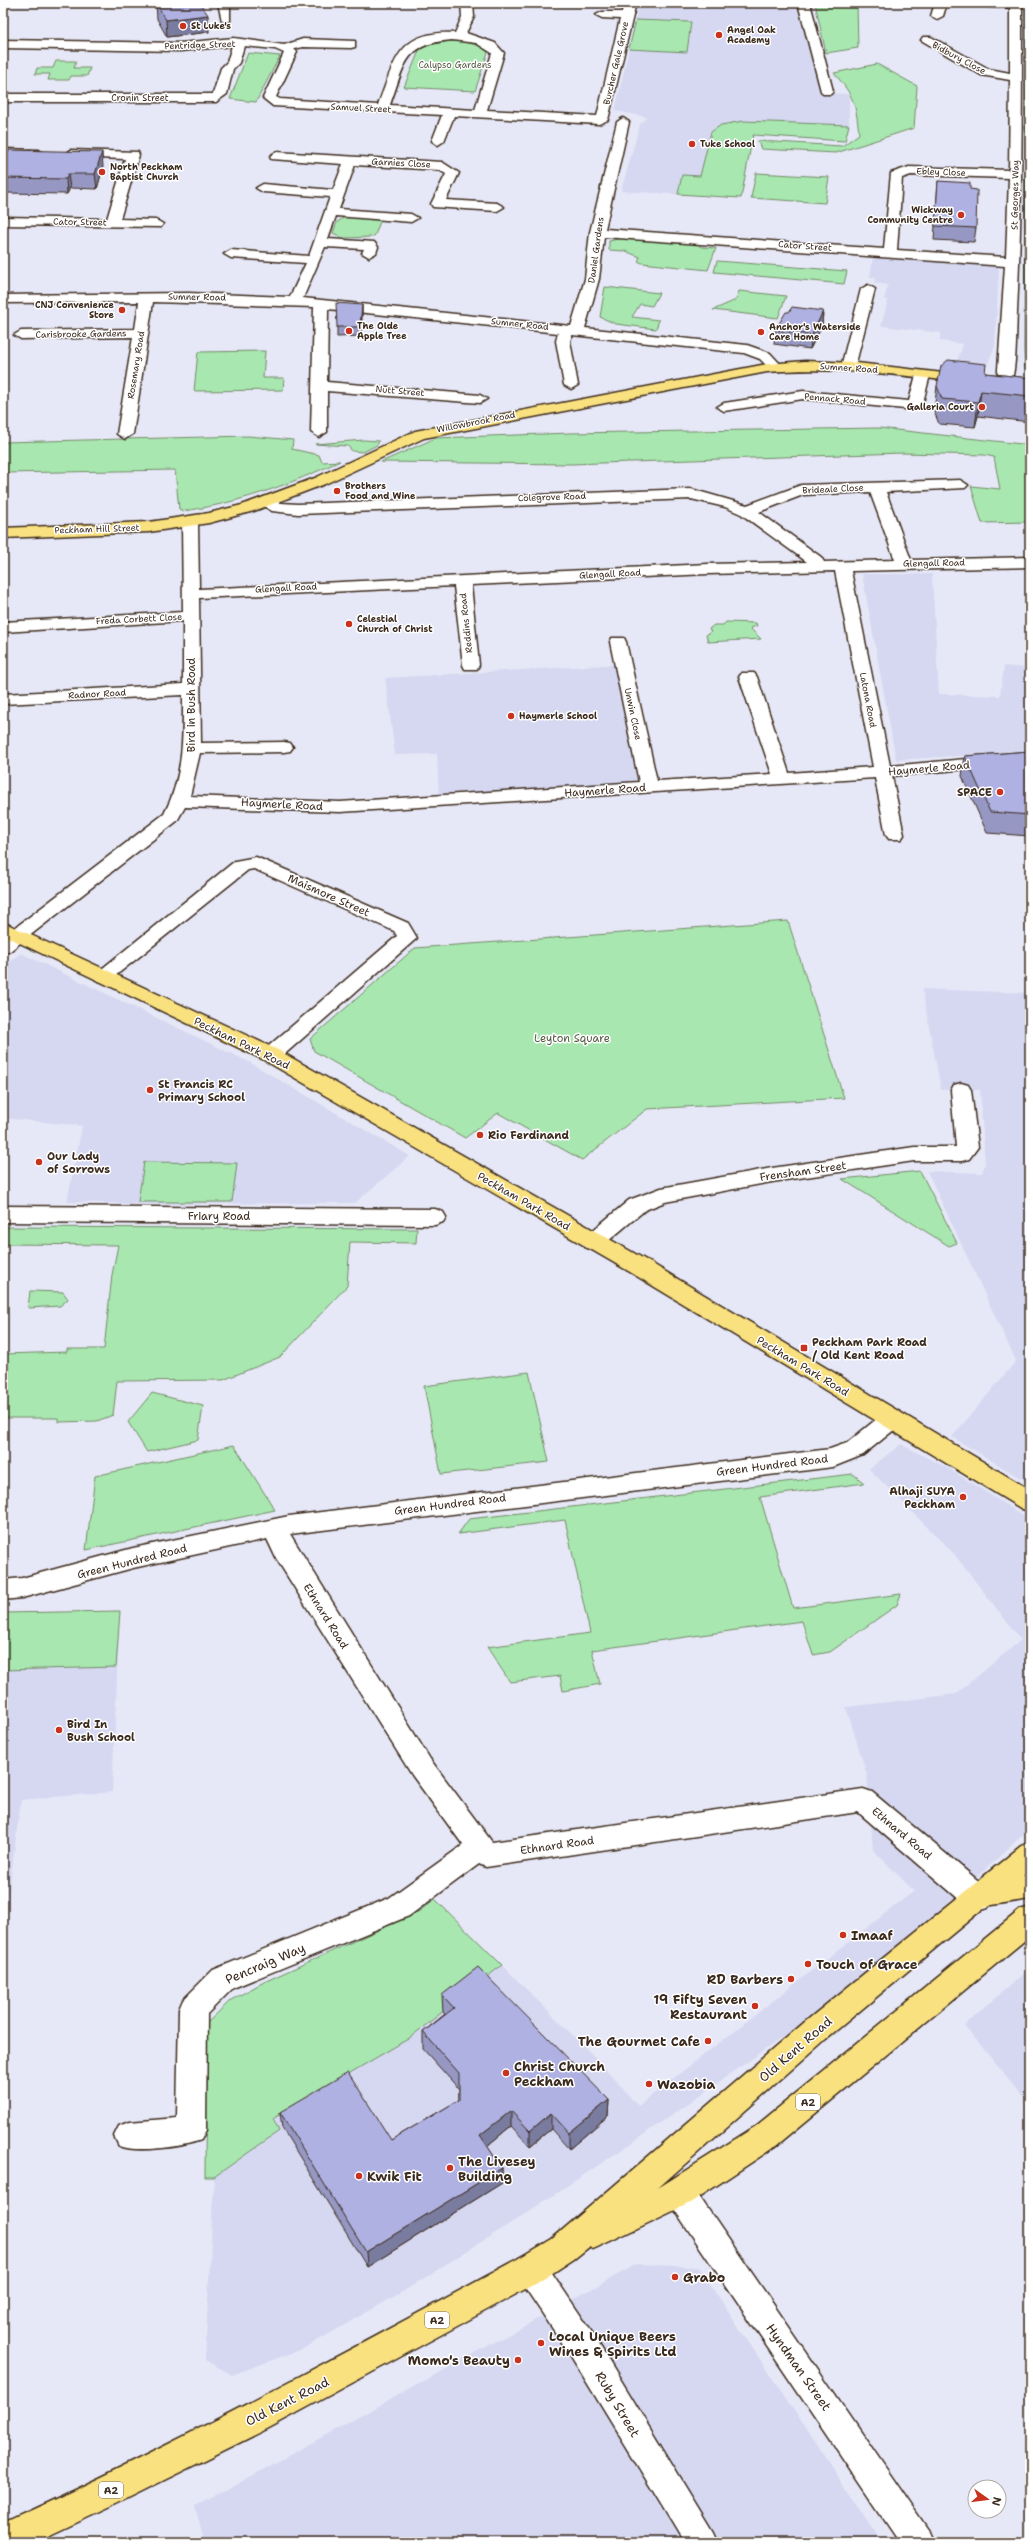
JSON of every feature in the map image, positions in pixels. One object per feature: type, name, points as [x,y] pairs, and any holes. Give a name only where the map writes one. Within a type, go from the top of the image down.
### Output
[{"type":"main road","name":"Sumner Road","points":[[776,367],[848,367],[1030,387]]},
{"type":"main road","name":"Willowbrook Road","points":[[190,522],[228,514],[265,502],[343,472],[409,438],[456,426],[776,367]]},
{"type":"main road","name":"Peckham Hill Street","points":[[3,534],[149,527],[190,522]]},
{"type":"main road","name":"Peckham Park Road","points":[[8,937],[103,976],[271,1056],[593,1242],[892,1418],[1030,1502]]},
{"type":"main road","name":"Old Kent Road","points":[[563,2249],[644,2182],[822,2025],[980,1897],[1030,1854]]},
{"type":"main road","points":[[980,1897],[1030,1886]]},
{"type":"main road","name":"Old Kent Road","points":[[3,2540],[97,2497],[258,2417],[531,2269],[563,2249],[680,2193],[766,2136],[890,2036],[1030,1919]]},
{"type":"street","points":[[224,3],[226,22],[235,43]]},
{"type":"street","points":[[459,37],[468,17],[466,3]]},
{"type":"street","name":"Burcher Gale Grove","points":[[599,120],[604,117],[630,3]]},
{"type":"street","points":[[804,3],[827,91]]},
{"type":"street","points":[[937,16],[938,7],[941,3]]},
{"type":"street","name":"St Georges Way","points":[[977,3],[1016,5],[1016,174],[1013,262],[1004,384]]},
{"type":"street","points":[[602,15],[627,16]]},
{"type":"street","points":[[382,109],[404,53],[409,46],[428,39],[459,37],[485,42],[498,53],[480,114]]},
{"type":"street","name":"Bidbury Close","points":[[927,40],[985,72],[1016,78]]},
{"type":"street","name":"Pentridge Street","points":[[3,44],[180,47],[235,43],[286,48],[303,43],[351,44]]},
{"type":"street","name":"Cronin Street","points":[[3,98],[216,98],[221,94],[228,68],[233,63],[235,43]]},
{"type":"street","name":"Samuel Street","points":[[286,48],[291,52],[270,95],[269,98],[273,102],[599,120]]},
{"type":"street","points":[[438,141],[449,112]]},
{"type":"street","name":"Daniel Gardens","points":[[571,385],[563,341],[572,330],[592,279],[596,232],[623,122]]},
{"type":"street","points":[[3,153],[133,155],[112,223]]},
{"type":"street","name":"Garnies Close","points":[[276,156],[442,166],[453,174],[438,204],[497,207]]},
{"type":"street","points":[[296,301],[314,260],[350,161]]},
{"type":"street","name":"Ebley Close","points":[[890,252],[896,176],[909,171],[1016,174]]},
{"type":"street","points":[[263,188],[338,194]]},
{"type":"street","points":[[331,212],[411,218]]},
{"type":"street","name":"Cator Street","points":[[3,222],[156,224]]},
{"type":"street","name":"Cator Street","points":[[596,232],[1013,262]]},
{"type":"street","points":[[320,243],[369,246],[371,247],[369,253]]},
{"type":"street","points":[[231,254],[314,260]]},
{"type":"street","points":[[848,367],[868,289]]},
{"type":"street","name":"Sumner Road","points":[[3,299],[147,297],[321,303],[747,350],[765,356],[776,367]]},
{"type":"street","name":"Rosemary Road","points":[[125,434],[147,297]]},
{"type":"street","points":[[319,432],[321,303]]},
{"type":"street","name":"Carisbrooke Gardens","points":[[21,334],[141,333]]},
{"type":"street","name":"Pennack Road","points":[[724,407],[803,395],[915,406],[922,375]]},
{"type":"street","name":"Nutt Street","points":[[319,386],[480,398]]},
{"type":"street","name":"Brideale Close","points":[[747,511],[800,490],[960,485]]},
{"type":"street","name":"Brideale Close","points":[[876,487],[904,564]]},
{"type":"street","name":"Colegrove Road","points":[[265,502],[278,508],[298,509],[676,494],[711,498],[747,511],[815,560],[818,566]]},
{"type":"street","name":"Bird in Bush Road","points":[[8,937],[170,817],[180,800],[187,783],[192,748],[190,522]]},
{"type":"street","name":"Glengall Road","points":[[190,594],[842,565],[1030,562]]},
{"type":"street","name":"Latona Road","points":[[842,565],[895,834]]},
{"type":"street","name":"Reddins Road","points":[[462,581],[471,665]]},
{"type":"street","name":"Freda Corbett Close","points":[[3,627],[191,616]]},
{"type":"street","name":"Unwin Close","points":[[618,642],[649,786]]},
{"type":"street","points":[[748,677],[782,778]]},
{"type":"street","name":"Radnor Road","points":[[3,699],[192,689]]},
{"type":"street","points":[[192,748],[284,747]]},
{"type":"street","name":"Haymerle Road","points":[[180,800],[340,807],[882,772],[1030,758]]},
{"type":"street","name":"Maismore Street","points":[[103,976],[242,865],[256,863],[401,927],[406,933],[407,938],[271,1056]]},
{"type":"street","name":"Frensham Street","points":[[593,1242],[637,1204],[661,1195],[772,1175],[914,1154],[962,1154],[968,1147],[961,1090]]},
{"type":"street","name":"Friary Road","points":[[3,1214],[435,1217]]},
{"type":"street","name":"Green Hundred Road","points":[[3,1590],[22,1588],[133,1558],[289,1525],[444,1504],[833,1458],[855,1449],[892,1418]]},
{"type":"street","name":"Ethnard Road","points":[[275,1529],[285,1552],[421,1767],[486,1855],[863,1800],[980,1897]]},
{"type":"street","name":"Pencraig Way","points":[[129,2136],[191,2130],[193,2009],[223,1979],[399,1907],[424,1890],[460,1860],[482,1849]]},
{"type":"street","name":"Hyndman Street","points":[[680,2193],[918,2542]]},
{"type":"street","name":"Ruby Street","points":[[531,2269],[580,2342],[702,2542]]},
{"type":"shaded area","points":[[639,3],[797,3],[821,93],[849,94],[849,125],[845,141],[753,135],[741,198],[621,191],[640,124],[647,117],[615,111]]},
{"type":"shaded area","points":[[873,255],[998,267],[995,346],[987,366],[977,369],[955,367],[963,344],[939,341],[941,333],[881,326],[888,300],[884,299],[888,285],[874,283],[876,277],[870,277]]},
{"type":"shaded area","points":[[862,574],[932,574],[939,694],[1000,696],[1004,666],[1030,668],[1030,751],[896,760]]},
{"type":"shaded area","name":"Haymerle School","points":[[621,664],[649,785],[439,799],[437,754],[395,755],[385,678]]},
{"type":"shaded area","name":"St Francis RC Primary School","points":[[21,953],[249,1062],[410,1156],[355,1203],[134,1204],[67,1202],[82,1126],[3,1118],[3,967]]},
{"type":"shaded area","points":[[922,989],[1030,993],[1030,1484],[952,1437],[1016,1361],[927,1171],[982,1173],[985,1164],[980,1090],[941,1090]]},
{"type":"shaded area","points":[[901,1444],[951,1470],[1030,1520],[1030,1828],[971,1883],[816,2014],[626,2147],[522,2216],[404,2291],[303,2349],[232,2375],[205,2360],[214,2177],[279,2131],[273,2118],[408,2039],[502,1965],[597,2059],[638,2106],[914,1891],[873,1850],[867,1775],[846,1707],[956,1694],[1021,1640],[954,1554],[869,1469]]},
{"type":"shaded area","name":"Bird In Bush School","points":[[120,1611],[112,1792],[21,1800],[3,1936],[3,1613]]},
{"type":"shaded area","points":[[1030,1968],[1030,2106],[964,2025]]},
{"type":"shaded area","points":[[637,2264],[699,2267],[881,2542],[205,2542],[195,2507]]},
{"type":"green space","points":[[815,3],[857,3],[858,48],[826,53]]},
{"type":"green space","points":[[1027,3],[1030,3],[1030,374],[1025,369],[1024,350]]},
{"type":"green space","points":[[636,20],[691,22],[687,52],[629,49]]},
{"type":"green space","name":"Calypso Gardens","points":[[457,40],[481,46],[488,52],[475,91],[404,87],[421,46]]},
{"type":"green space","points":[[248,53],[280,56],[256,102],[230,99]]},
{"type":"green space","points":[[56,61],[76,61],[74,68],[90,68],[87,76],[71,76],[69,80],[48,80],[50,74],[35,74],[37,68],[53,68]]},
{"type":"green space","points":[[877,64],[917,86],[914,128],[836,153],[761,149],[758,141],[842,146],[859,134],[857,115],[853,101],[846,88],[834,73]]},
{"type":"green space","points":[[743,121],[849,125],[845,141],[753,135],[741,198],[678,194],[682,175],[700,176],[711,132],[721,125]]},
{"type":"green space","points":[[756,173],[829,177],[825,203],[751,198]]},
{"type":"green space","points":[[345,217],[381,219],[375,235],[372,237],[343,238],[333,233],[337,222]]},
{"type":"green space","points":[[627,237],[675,243],[697,243],[701,247],[716,248],[708,270],[642,263],[638,261],[640,257],[625,251],[609,250],[609,241]]},
{"type":"green space","points":[[717,261],[847,271],[844,284],[714,272]]},
{"type":"green space","points":[[605,287],[659,293],[652,306],[640,304],[632,317],[659,320],[656,329],[616,324],[600,317]]},
{"type":"green space","points":[[739,291],[786,296],[778,318],[713,310],[736,300]]},
{"type":"green space","points":[[265,351],[263,378],[284,378],[283,390],[194,391],[198,352]]},
{"type":"green space","points":[[879,428],[1030,445],[1030,522],[982,523],[971,486],[1000,489],[994,457],[984,455],[902,453],[571,464],[381,462],[436,438],[570,433]]},
{"type":"green space","points":[[248,436],[293,440],[292,449],[319,455],[322,462],[340,461],[302,478],[263,492],[203,508],[183,511],[179,509],[175,470],[3,473],[3,442]]},
{"type":"green space","points":[[364,440],[379,441],[377,445],[363,452],[352,451],[348,446],[315,444]]},
{"type":"green space","points":[[726,622],[756,623],[757,626],[750,628],[761,639],[708,642],[706,635],[711,632],[709,629],[714,625],[723,625]]},
{"type":"green space","name":"Leyton Square","points":[[788,921],[844,1098],[647,1109],[582,1160],[498,1113],[465,1138],[314,1051],[310,1039],[415,948]]},
{"type":"green space","points":[[144,1162],[237,1163],[232,1202],[138,1202]]},
{"type":"green space","points":[[920,1171],[957,1243],[949,1246],[842,1179]]},
{"type":"green space","points":[[3,1227],[417,1229],[416,1243],[350,1242],[347,1286],[280,1357],[223,1380],[117,1381],[113,1415],[97,1421],[58,1422],[58,1418],[3,1418],[3,1354],[67,1352],[67,1349],[104,1349],[112,1275],[118,1245],[3,1244]]},
{"type":"green space","points":[[30,1291],[63,1292],[68,1299],[60,1306],[28,1308]]},
{"type":"green space","points":[[529,1372],[549,1462],[441,1474],[424,1386]]},
{"type":"green space","points":[[152,1393],[203,1406],[198,1440],[147,1452],[128,1422]]},
{"type":"green space","points":[[234,1445],[275,1510],[86,1550],[95,1476]]},
{"type":"green space","points":[[853,1474],[864,1483],[760,1497],[793,1608],[901,1594],[897,1605],[830,1652],[813,1655],[802,1621],[592,1650],[600,1684],[563,1691],[560,1676],[510,1682],[487,1647],[590,1633],[565,1520],[458,1534],[469,1519]]},
{"type":"green space","points":[[120,1611],[116,1667],[3,1670],[3,1613]]},
{"type":"green space","points":[[435,1899],[502,1965],[408,2039],[273,2118],[279,2131],[214,2177],[205,2177],[206,2024],[231,2000],[264,1982],[418,1912]]},
{"type":"building","points":[[156,3],[200,3],[208,15],[166,20]]},
{"type":"building","points":[[9,150],[102,152],[95,174],[68,174],[66,179],[3,178],[3,165]]},
{"type":"building","points":[[938,181],[970,183],[970,189],[977,190],[976,228],[935,226]]},
{"type":"building","points":[[336,303],[362,305],[360,327],[337,327]]},
{"type":"building","points":[[792,307],[823,311],[812,335],[775,330],[786,312],[789,312]]},
{"type":"building","points":[[948,360],[986,364],[985,373],[1030,378],[1030,396],[981,391],[978,402],[942,399],[937,386],[941,366]]},
{"type":"building","points":[[1030,751],[1030,815],[990,812],[965,756]]},
{"type":"building","points":[[478,1967],[609,2100],[569,2133],[551,2113],[530,2131],[511,2111],[480,2135],[502,2168],[366,2252],[280,2112],[348,2072],[391,2140],[459,2100],[459,2073],[423,2032],[454,2008],[442,1995]]},
{"type":"place","name":"St Luke's","points":[[183,26]]},
{"type":"place","name":"Angel Oak Academy","points":[[719,35]]},
{"type":"place","name":"Tuke School","points":[[692,144]]},
{"type":"place","name":"North Peckham Baptist Church","points":[[102,172]]},
{"type":"place","name":"Wickway Community Centre","points":[[961,215]]},
{"type":"place","name":"CNJ Convenience Store","points":[[122,310]]},
{"type":"place","name":"The Olde Apple Tree","points":[[349,331]]},
{"type":"place","name":"Anchor's Waterside Care Home","points":[[761,332]]},
{"type":"place","name":"Galleria Court","points":[[982,407]]},
{"type":"place","name":"Brothers Food and Wine","points":[[337,491]]},
{"type":"place","name":"Celestial Church of Christ","points":[[349,624]]},
{"type":"place","name":"Haymerle School","points":[[511,716]]},
{"type":"place","name":"SPACE","points":[[1000,792]]},
{"type":"place","name":"St Francis RC Primary School","points":[[150,1090]]},
{"type":"place","name":"Rio Ferdinand","points":[[480,1135]]},
{"type":"place","name":"Our Lady of Sorrows","points":[[39,1162]]},
{"type":"place","name":"Peckham Park Road / Old Kent Road","points":[[804,1348]]},
{"type":"place","name":"Alhaji SUYA Peckham","points":[[963,1497]]},
{"type":"place","name":"Bird In Bush School","points":[[59,1730]]},
{"type":"place","name":"Imaaf","points":[[843,1935]]},
{"type":"place","name":"Touch of Grace","points":[[808,1964]]},
{"type":"place","name":"RD Barbers","points":[[791,1979]]},
{"type":"place","name":"19 Fifty Seven Restaurant","points":[[755,2006]]},
{"type":"place","name":"The Gourmet Cafe","points":[[708,2041]]},
{"type":"place","name":"Christ Church Peckham","points":[[506,2073]]},
{"type":"place","name":"Wazobia","points":[[649,2084]]},
{"type":"place","name":"The Livesey Building","points":[[450,2168]]},
{"type":"place","name":"Kwik Fit","points":[[359,2176]]},
{"type":"place","name":"Grabo","points":[[675,2277]]},
{"type":"place","name":"Local Unique Beers Wines & Spirits Ltd","points":[[541,2343]]},
{"type":"place","name":"Momo's Beauty","points":[[518,2360]]}]
